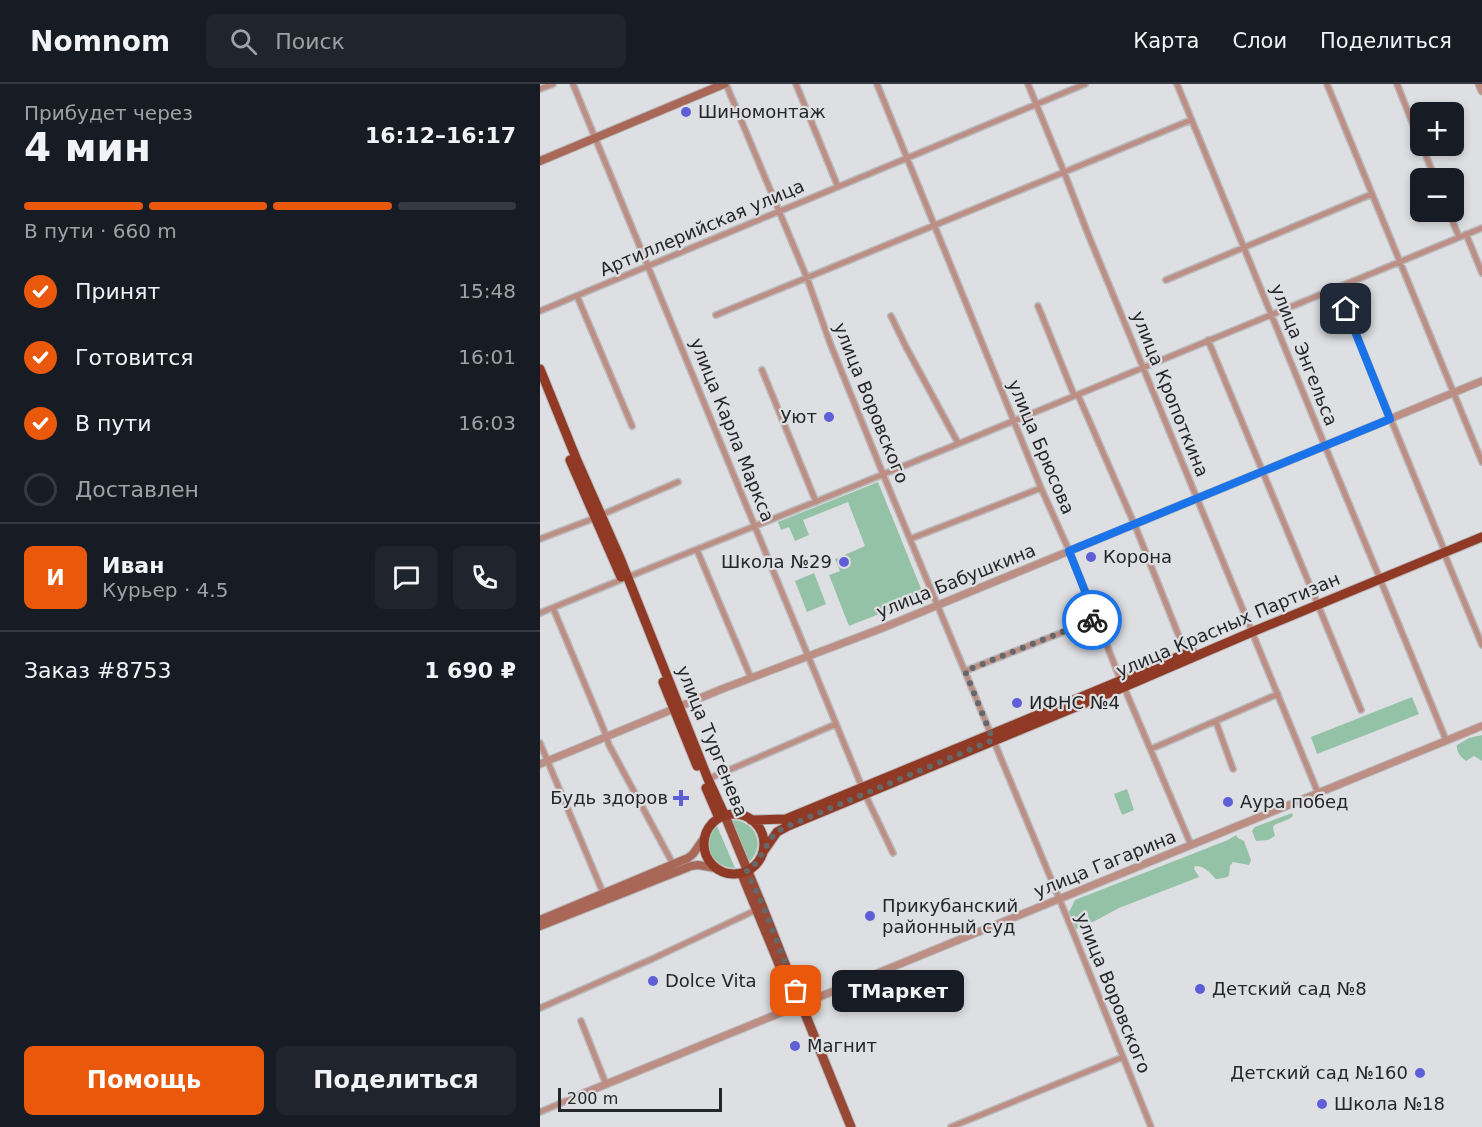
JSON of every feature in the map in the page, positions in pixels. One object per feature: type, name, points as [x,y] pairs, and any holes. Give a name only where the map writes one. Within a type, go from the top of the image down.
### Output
[{"type":"highway","name":"улица Тургенева","points":[[540,369],[598,516]]},
{"type":"highway","name":"улица Тургенева","points":[[540,384],[625,578],[722,817]]},
{"type":"highway","name":"улица Красных Партизан","points":[[1443,550],[1482,531]]},
{"type":"highway","name":"улица Красных Партизан","points":[[744,872],[759,860],[777,832],[863,791],[1379,576],[1482,537]]},
{"type":"highway","name":"улица Красных Партизан","points":[[1122,684],[1186,654],[1251,629]]},
{"type":"highway","name":"улица Тургенева","points":[[677,708],[722,817]]},
{"type":"highway","name":"улица Красных Партизан","points":[[722,817],[738,815],[751,820],[786,819],[863,791]]},
{"type":"highway","points":[[722,817],[709,827],[705,837],[705,852],[709,861],[716,868],[728,874],[744,872]]},
{"type":"highway","points":[[751,820],[763,837],[763,852]]},
{"type":"main road","points":[[540,161],[725,84]]},
{"type":"main road","name":"улица Тургенева","points":[[722,817],[756,910],[851,1127]]},
{"type":"main road","points":[[540,920],[688,858],[705,837]]},
{"type":"main road","points":[[540,927],[692,866],[716,868]]},
{"type":"main road","name":"улица Тургенева","points":[[744,872],[764,908],[846,1127]]},
{"type":"street","points":[[540,89],[553,84]]},
{"type":"street","name":"улица Карла Маркса","points":[[573,84],[863,791],[893,853]]},
{"type":"street","name":"улица Воровского","points":[[725,84],[807,278],[830,343],[883,474],[1151,1127]]},
{"type":"street","points":[[796,84],[838,187]]},
{"type":"street","name":"улица Брюсова","points":[[877,84],[1041,488],[1191,845]]},
{"type":"street","name":"улица Кропоткина","points":[[1028,84],[1318,793]]},
{"type":"street","name":"Артиллерийская улица","points":[[540,311],[1085,84]]},
{"type":"street","name":"улица Энгельса","points":[[1177,84],[1446,740]]},
{"type":"street","points":[[1327,84],[1482,462]]},
{"type":"street","points":[[1397,84],[1410,116]]},
{"type":"street","points":[[1479,84],[1482,91]]},
{"type":"street","points":[[716,315],[1191,120]]},
{"type":"street","points":[[1166,280],[1372,194]]},
{"type":"street","points":[[1455,222],[1482,273]]},
{"type":"street","points":[[540,614],[1482,228]]},
{"type":"street","points":[[1338,287],[1482,645]]},
{"type":"street","points":[[577,296],[632,426]]},
{"type":"street","points":[[1038,306],[1074,395],[1078,395],[1134,524],[1186,654]]},
{"type":"street","points":[[891,316],[958,443]]},
{"type":"street","points":[[1208,340],[1361,710]]},
{"type":"street","points":[[762,370],[816,502]]},
{"type":"street","name":"улица Бабушкина","points":[[544,763],[937,605],[1482,381]]},
{"type":"street","points":[[540,540],[678,482]]},
{"type":"street","points":[[910,539],[1041,488]]},
{"type":"street","points":[[697,550],[751,678]]},
{"type":"street","points":[[553,608],[609,745],[673,864]]},
{"type":"street","points":[[965,671],[1096,619]]},
{"type":"street","points":[[1150,749],[1278,694]]},
{"type":"street","points":[[1216,722],[1233,769]]},
{"type":"street","points":[[708,779],[837,724]]},
{"type":"street","name":"улица Гагарина","points":[[540,1112],[1482,726]]},
{"type":"street","points":[[540,743],[544,763],[601,888]]},
{"type":"street","points":[[540,1008],[756,910]]},
{"type":"street","points":[[580,1021],[606,1084]]},
{"type":"street","points":[[951,1127],[1123,1058]]},
{"type":"green space","points":[[878,482],[924,596],[849,626],[829,575],[840,571],[835,559],[865,546],[848,502],[803,520],[809,535],[795,541],[789,527],[781,530],[778,522]]},
{"type":"green space","points":[[814,573],[826,604],[807,612],[795,581]]},
{"type":"green space","points":[[1412,697],[1419,714],[1317,754],[1311,737]]},
{"type":"green space","points":[[1482,735],[1482,761],[1474,756],[1466,761],[1458,752],[1457,745],[1469,738]]},
{"type":"green space","points":[[1127,789],[1134,810],[1122,815],[1114,794]]},
{"type":"green space","points":[[1292,813],[1293,816],[1289,819],[1274,825],[1275,836],[1268,840],[1256,841],[1252,831],[1255,827]]},
{"type":"green space","points":[[731,820],[747,824],[756,835],[757,849],[748,863]]},
{"type":"green space","points":[[717,826],[735,868],[720,864],[711,853],[710,840]]},
{"type":"green space","points":[[1236,835],[1244,841],[1251,860],[1249,865],[1233,862],[1229,876],[1216,879],[1204,868],[1195,866],[1194,869],[1199,877],[1119,908],[1093,922],[1089,922],[1086,910],[1083,911],[1084,926],[1076,929],[1069,912],[1075,900]]},
{"type":"way so far","points":[[796,991],[747,871],[759,860],[777,832],[993,740],[965,671],[1092,620]]},
{"type":"place","name":"Шиномонтаж","points":[[686,112]]},
{"type":"place","name":"Уют","points":[[829,417]]},
{"type":"place","name":"Корона","points":[[1091,557]]},
{"type":"place","name":"Школа №29","points":[[844,562]]},
{"type":"place","name":"ИФНС №4","points":[[1017,703]]},
{"type":"place","name":"Будь здоров","points":[[681,798]]},
{"type":"place","name":"Аура побед","points":[[1228,802]]},
{"type":"place","name":"Прикубанский районный суд","points":[[870,916]]},
{"type":"place","name":"Dolce Vita","points":[[653,981]]},
{"type":"place","name":"Детский сад №8","points":[[1200,989]]},
{"type":"place","name":"ТМаркет","points":[[796,991]]},
{"type":"place","name":"Магнит","points":[[795,1046]]},
{"type":"place","name":"Детский сад №160","points":[[1420,1073]]},
{"type":"place","name":"Школа №18","points":[[1322,1104]]},
{"type":"route","points":[[1092,620],[1096,619],[1069,551],[1390,419],[1346,309]]}]
